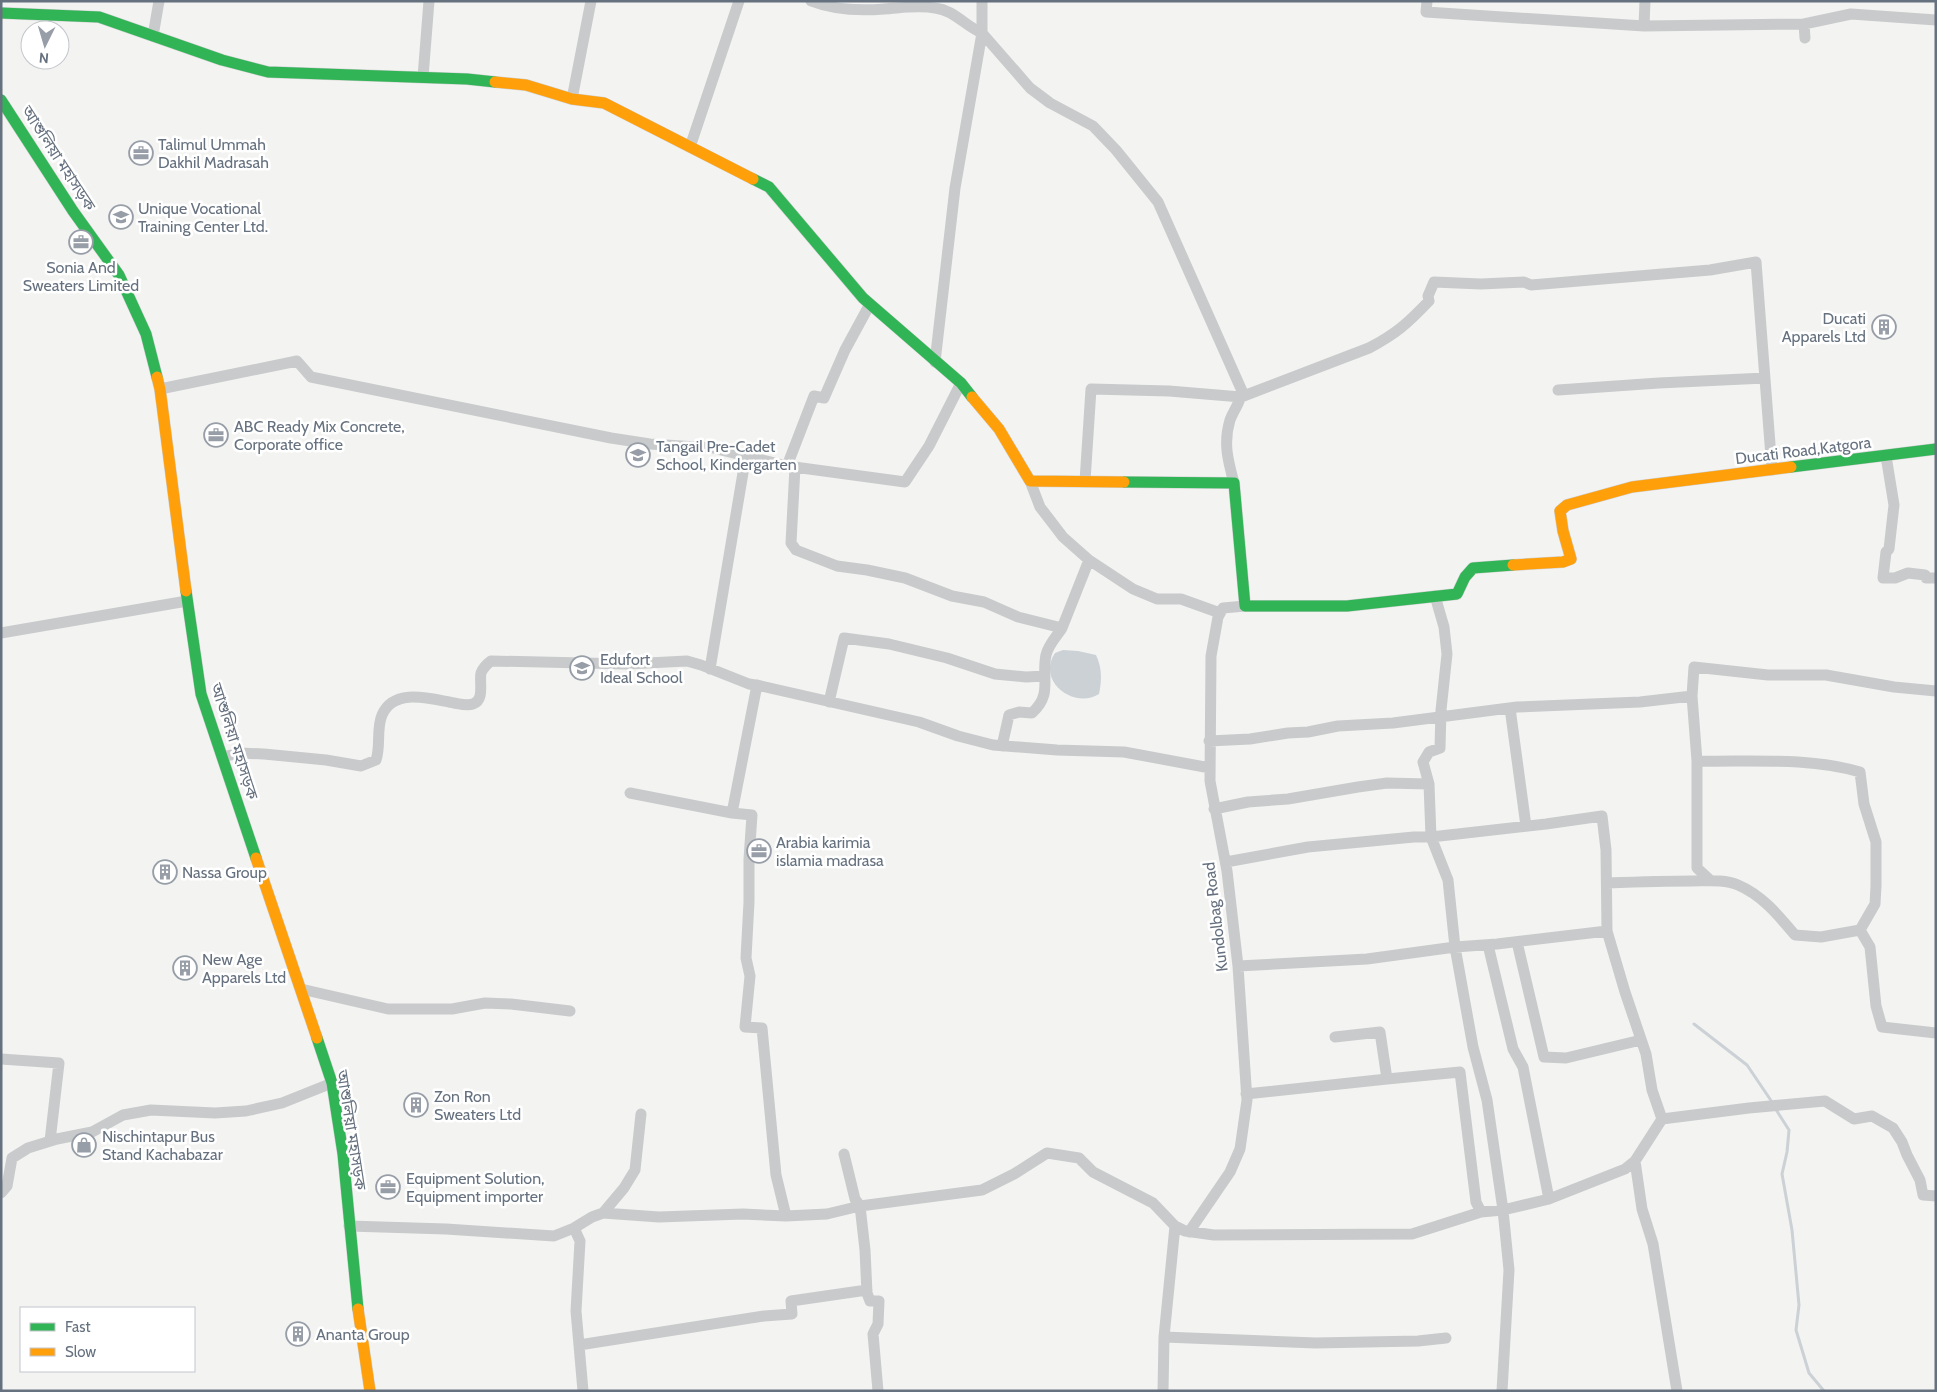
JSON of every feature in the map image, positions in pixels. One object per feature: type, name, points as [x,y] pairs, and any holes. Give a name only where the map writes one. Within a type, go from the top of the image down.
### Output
[{"type":"main road","points":[[1,13],[99,17],[222,60],[268,72],[467,79],[526,85],[572,99],[604,103],[769,187],[870,304],[961,383],[999,429],[1030,481],[1234,483],[1245,606],[1348,606],[1435,596]]},
{"type":"main road","name":"আশুলিয়া মহাসড়ক","points":[[1,100],[73,211],[120,275],[146,334],[160,389],[201,694],[332,1083],[343,1154],[354,1280],[370,1391]]},
{"type":"main road","name":"Ducati Road,Katgora","points":[[1435,596],[1457,594],[1465,577],[1473,568],[1563,562],[1571,559],[1563,531],[1560,511],[1568,504],[1632,487],[1936,449]]},
{"type":"street","points":[[153,36],[159,1]]},
{"type":"street","points":[[423,77],[429,1]]},
{"type":"street","points":[[572,99],[591,1]]},
{"type":"street","points":[[690,147],[739,1]]},
{"type":"street","points":[[811,1],[852,9],[912,6],[936,8],[951,12],[971,28],[982,33],[1030,88],[1050,103],[1093,126],[1116,150],[1158,202],[1242,390],[1241,397],[1230,419],[1227,442],[1226,456],[1234,483]]},
{"type":"street","points":[[935,362],[955,188],[982,33],[982,1]]},
{"type":"street","points":[[1427,1],[1426,12],[1644,26],[1804,24],[1851,14],[1936,20]]},
{"type":"street","points":[[1644,26],[1645,1]]},
{"type":"street","points":[[1804,24],[1805,38]]},
{"type":"street","points":[[1085,481],[1090,389],[1169,391],[1241,397],[1369,348],[1388,338],[1404,326],[1429,302],[1431,286],[1434,282],[1481,284],[1524,282],[1531,285],[1710,270],[1756,262],[1772,470]]},
{"type":"street","points":[[870,304],[845,350],[824,398],[814,396],[791,466],[791,543],[796,550],[837,566],[874,571],[905,578],[952,596],[984,602],[1018,617],[1062,628]]},
{"type":"street","points":[[160,389],[298,361],[311,377],[611,438],[650,444],[713,448],[791,466],[905,482],[929,446],[961,383]]},
{"type":"street","points":[[1558,390],[1765,378]]},
{"type":"street","points":[[710,669],[746,455]]},
{"type":"street","points":[[1886,456],[1894,505],[1889,549],[1886,552],[1883,578],[1895,578],[1908,573],[1925,575],[1926,578],[1936,578]]},
{"type":"street","points":[[1030,481],[1040,507],[1063,537],[1089,560],[1133,589],[1156,599],[1181,599],[1220,613],[1224,608],[1245,606]]},
{"type":"street","points":[[1002,746],[1010,715],[1019,712],[1032,713],[1040,706],[1045,695],[1046,654],[1062,628],[1089,560]]},
{"type":"street","points":[[1435,596],[1444,627],[1447,654],[1440,748],[1429,752],[1423,762],[1428,784],[1431,837],[1448,880],[1455,947],[1473,1047],[1487,1100],[1503,1210],[1509,1270],[1502,1391]]},
{"type":"street","points":[[1,633],[187,601]]},
{"type":"street","name":"Kundolbag Road","points":[[1189,1232],[1230,1172],[1240,1149],[1246,1094],[1238,966],[1226,862],[1214,809],[1210,781],[1211,656],[1220,613]]},
{"type":"street","points":[[829,702],[844,638],[889,644],[947,658],[995,674],[1026,677],[1045,676]]},
{"type":"street","points":[[222,757],[240,753],[264,754],[326,760],[361,766],[376,760],[379,752],[378,742],[382,716],[388,705],[397,698],[412,697],[464,705],[474,704],[478,700],[481,673],[491,661],[628,664],[677,661],[710,669],[749,684],[911,720],[958,736],[1002,746],[1124,752],[1210,768]]},
{"type":"street","points":[[1710,880],[1697,868],[1697,761],[1692,696],[1694,667],[1768,675],[1826,676],[1894,687],[1936,691]]},
{"type":"street","points":[[732,813],[757,685]]},
{"type":"street","points":[[1210,741],[1250,739],[1308,732],[1338,726],[1393,723],[1510,708],[1640,702],[1692,696]]},
{"type":"street","points":[[1510,708],[1526,826]]},
{"type":"street","points":[[1607,883],[1710,880],[1737,884],[1751,892],[1778,913],[1795,935],[1821,937],[1860,930],[1875,904],[1876,842],[1864,804],[1860,772],[1838,766],[1804,762],[1697,761]]},
{"type":"street","points":[[1214,809],[1248,802],[1358,787],[1387,784],[1428,784]]},
{"type":"street","points":[[630,793],[732,813],[752,815],[748,859],[749,902],[746,958],[750,976],[745,1027],[762,1028],[776,1175],[786,1216]]},
{"type":"street","points":[[1226,862],[1308,847],[1431,837],[1602,816],[1607,883],[1607,931],[1646,1054],[1652,1090],[1662,1119]]},
{"type":"street","points":[[1860,930],[1870,947],[1876,1006],[1882,1028],[1936,1033]]},
{"type":"street","points":[[1238,966],[1367,959],[1455,947],[1517,942],[1607,931]]},
{"type":"street","points":[[1517,942],[1544,1057],[1566,1058],[1641,1040]]},
{"type":"street","points":[[1488,945],[1513,1049],[1523,1068],[1549,1199]]},
{"type":"street","points":[[301,989],[388,1009],[452,1009],[485,1003],[570,1010]]},
{"type":"street","points":[[1335,1037],[1380,1032],[1387,1080]]},
{"type":"street","points":[[1,1059],[58,1064],[50,1141]]},
{"type":"street","points":[[1246,1094],[1460,1072],[1476,1202],[1481,1212]]},
{"type":"street","points":[[1,1193],[7,1186],[12,1158],[28,1148],[92,1132],[124,1114],[151,1110],[215,1113],[246,1111],[282,1103],[332,1083]]},
{"type":"street","points":[[1662,1119],[1825,1101],[1854,1119],[1872,1116],[1893,1128],[1902,1142],[1920,1180],[1923,1195],[1936,1196]]},
{"type":"street","points":[[603,1213],[624,1188],[635,1170],[641,1114]]},
{"type":"street","points":[[349,1226],[446,1229],[554,1236],[574,1228],[592,1216],[603,1213],[659,1216],[743,1214],[786,1216],[827,1214],[860,1206],[982,1190],[1014,1174],[1047,1153],[1079,1158],[1093,1172],[1153,1203],[1175,1226],[1189,1232],[1224,1235],[1412,1234],[1481,1212],[1503,1210],[1549,1199],[1625,1169],[1635,1161],[1662,1119]]},
{"type":"street","points":[[844,1154],[855,1199],[860,1206],[867,1290],[870,1301],[879,1302],[878,1324],[873,1334],[878,1391]]},
{"type":"street","points":[[1635,1161],[1642,1209],[1653,1244],[1677,1391]]},
{"type":"street","points":[[1163,1391],[1164,1336],[1175,1226]]},
{"type":"street","points":[[574,1228],[580,1241],[576,1311],[584,1391]]},
{"type":"street","points":[[579,1346],[764,1316],[792,1314],[791,1301],[867,1290]]},
{"type":"street","points":[[1164,1336],[1316,1343],[1418,1341],[1446,1338]]},
{"type":"shaded area","points":[[1063,650],[1096,655],[1101,674],[1099,694],[1089,698],[1079,698],[1060,690],[1050,673],[1050,663],[1055,653]]},
{"type":"waterway","points":[[1694,1024],[1747,1065],[1772,1102]]},
{"type":"waterway","points":[[1775,1108],[1789,1130],[1782,1174],[1792,1230],[1799,1305],[1796,1330],[1809,1373],[1824,1391]]},
{"type":"traffic: fast","points":[[1,13],[99,17],[222,60],[268,72],[467,79],[495,82]]},
{"type":"traffic: fast","points":[[1,100],[73,211],[119,275],[146,334],[157,377]]},
{"type":"traffic: fast","points":[[753,179],[769,187],[863,298],[961,383],[972,397]]},
{"type":"traffic: fast","points":[[1791,467],[1936,449]]},
{"type":"traffic: fast","points":[[1124,482],[1234,483],[1245,606],[1347,606],[1457,594],[1465,577],[1473,568],[1513,565]]},
{"type":"traffic: fast","points":[[186,591],[201,694],[256,858]]},
{"type":"traffic: fast","points":[[317,1038],[332,1083],[343,1154],[358,1309]]},
{"type":"traffic: slow","points":[[495,82],[526,85],[572,99],[604,103],[753,179]]},
{"type":"traffic: slow","points":[[157,377],[186,591]]},
{"type":"traffic: slow","points":[[972,397],[999,429],[1030,481],[1124,482]]},
{"type":"traffic: slow","points":[[1513,565],[1563,562],[1571,559],[1563,531],[1560,511],[1567,505],[1632,487],[1791,467]]},
{"type":"traffic: slow","points":[[256,858],[317,1038]]},
{"type":"traffic: slow","points":[[358,1309],[370,1391]]},
{"type":"place","name":"Talimul Ummah Dakhil Madrasah","points":[[141,153]]},
{"type":"place","name":"Unique Vocational Training Center Ltd.","points":[[121,217]]},
{"type":"place","name":"Sonia And Sweaters Limited","points":[[81,242]]},
{"type":"place","name":"Ducati Apparels Ltd","points":[[1884,327]]},
{"type":"place","name":"ABC Ready Mix Concrete, Corporate office","points":[[216,435]]},
{"type":"place","name":"Tangail Pre-Cadet School, Kindergarten","points":[[638,455]]},
{"type":"place","name":"Edufort Ideal School","points":[[582,668]]},
{"type":"place","name":"Arabia karimia islamia madrasa","points":[[759,851]]},
{"type":"place","name":"Nassa Group","points":[[165,872]]},
{"type":"place","name":"New Age Apparels Ltd","points":[[185,968]]},
{"type":"place","name":"Zon Ron Sweaters Ltd","points":[[416,1105]]},
{"type":"place","name":"Nischintapur Bus Stand Kachabazar","points":[[84,1145]]},
{"type":"place","name":"Equipment Solution, Equipment importer","points":[[388,1187]]},
{"type":"place","name":"Ananta Group","points":[[298,1334]]}]
